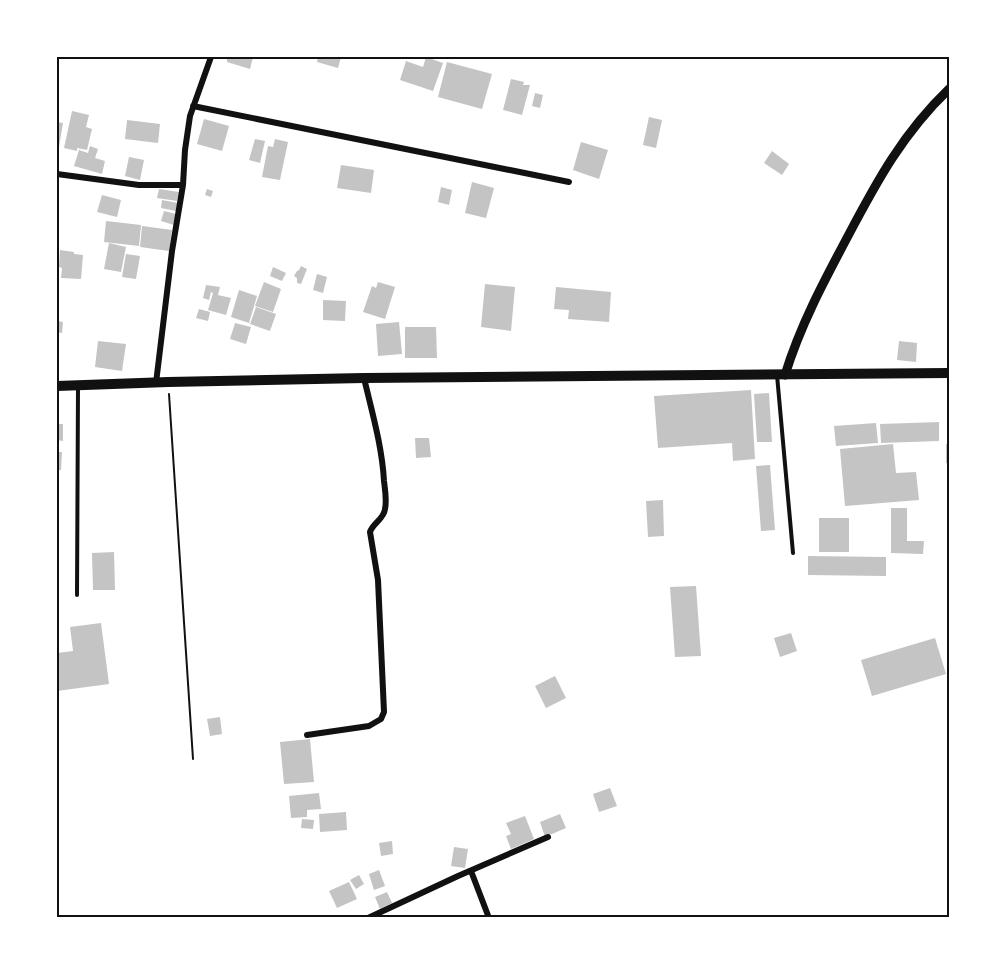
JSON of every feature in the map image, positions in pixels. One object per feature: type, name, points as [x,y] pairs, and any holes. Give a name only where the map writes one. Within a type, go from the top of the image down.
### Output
[{"type":"main road","points":[[57,386],[364,378],[949,373]]},
{"type":"street","points":[[156,383],[190,116],[211,57]]},
{"type":"street","points":[[781,375],[825,278],[874,187],[896,151],[915,126],[949,89]]},
{"type":"street","points":[[192,106],[569,182]]},
{"type":"street","points":[[57,174],[139,185],[183,185]]},
{"type":"street","points":[[307,735],[369,726],[381,719],[384,712],[378,580],[370,532],[385,511],[385,493],[380,448],[364,378]]},
{"type":"street","points":[[368,918],[548,837]]},
{"type":"street","points":[[471,871],[489,918]]},
{"type":"lane","points":[[781,375],[793,554]]},
{"type":"lane","points":[[77,595],[78,386]]},
{"type":"path","points":[[168,382],[193,759]]},
{"type":"building","points":[[222,57],[253,57],[250,69],[227,62],[227,59]]},
{"type":"building","points":[[318,57],[341,57],[338,68],[317,62]]},
{"type":"building","points":[[426,57],[443,63],[433,91],[400,80],[406,61],[423,67]]},
{"type":"building","points":[[447,62],[492,74],[482,109],[438,97]]},
{"type":"building","points":[[511,79],[524,82],[523,85],[530,85],[522,115],[503,110]]},
{"type":"building","points":[[535,93],[543,95],[540,108],[532,106]]},
{"type":"building","points":[[72,111],[89,115],[86,127],[92,129],[87,150],[77,148],[77,151],[64,148]]},
{"type":"building","points":[[649,117],[662,120],[656,148],[643,145]]},
{"type":"building","points":[[204,119],[229,126],[222,151],[197,144]]},
{"type":"building","points":[[127,120],[160,124],[158,143],[125,139]]},
{"type":"building","points":[[57,122],[63,123],[58,153],[57,153]]},
{"type":"building","points":[[255,139],[265,141],[260,163],[249,160]]},
{"type":"building","points":[[275,139],[288,142],[280,180],[262,177],[268,146],[273,147]]},
{"type":"building","points":[[581,142],[608,150],[599,179],[573,170]]},
{"type":"building","points":[[90,146],[98,149],[95,158],[105,161],[102,174],[74,166],[79,150],[88,153]]},
{"type":"building","points":[[772,151],[789,164],[782,175],[764,163]]},
{"type":"building","points":[[129,157],[144,160],[140,180],[125,176]]},
{"type":"building","points":[[341,165],[374,170],[371,193],[337,188]]},
{"type":"building","points":[[472,182],[494,188],[486,218],[465,213]]},
{"type":"building","points":[[441,187],[452,190],[449,205],[438,202]]},
{"type":"building","points":[[159,189],[179,192],[177,201],[157,198]]},
{"type":"building","points":[[207,189],[213,191],[211,197],[205,195]]},
{"type":"building","points":[[102,195],[121,200],[117,217],[97,212]]},
{"type":"building","points":[[162,200],[178,203],[176,211],[161,208]]},
{"type":"building","points":[[164,211],[176,214],[174,225],[161,221]]},
{"type":"building","points":[[106,221],[141,225],[139,246],[104,242]]},
{"type":"building","points":[[142,226],[172,230],[169,251],[140,247]]},
{"type":"building","points":[[109,243],[126,247],[121,272],[104,269]]},
{"type":"building","points":[[60,250],[83,255],[81,279],[61,278]]},
{"type":"building","points":[[126,254],[140,256],[136,279],[122,277]]},
{"type":"building","points":[[301,266],[307,269],[301,284],[297,283],[297,278],[294,276]]},
{"type":"building","points":[[273,267],[286,273],[282,281],[270,276]]},
{"type":"building","points":[[317,274],[327,277],[323,293],[313,290]]},
{"type":"building","points":[[264,282],[281,289],[273,312],[255,306]]},
{"type":"building","points":[[378,282],[395,287],[385,319],[363,312],[372,286],[376,288]]},
{"type":"building","points":[[485,284],[515,287],[511,331],[481,327]]},
{"type":"building","points":[[206,285],[220,287],[218,295],[231,298],[226,315],[208,310],[213,293],[211,292],[209,300],[203,298]]},
{"type":"building","points":[[556,287],[611,292],[609,322],[568,319],[569,310],[554,309]]},
{"type":"building","points":[[239,290],[257,296],[249,323],[231,317]]},
{"type":"building","points":[[323,300],[346,301],[345,321],[323,320]]},
{"type":"building","points":[[256,307],[276,314],[270,331],[250,324]]},
{"type":"building","points":[[199,309],[210,312],[208,321],[196,318]]},
{"type":"building","points":[[57,321],[63,322],[62,333],[57,332]]},
{"type":"building","points":[[399,322],[402,354],[378,356],[376,324]]},
{"type":"building","points":[[235,323],[251,327],[246,344],[230,339]]},
{"type":"building","points":[[405,327],[436,327],[437,358],[405,358]]},
{"type":"building","points":[[98,341],[126,344],[122,371],[95,367]]},
{"type":"building","points":[[899,341],[917,343],[916,362],[897,360]]},
{"type":"building","points":[[751,390],[755,459],[733,461],[732,443],[658,448],[654,396]]},
{"type":"building","points":[[769,393],[772,442],[757,442],[754,394]]},
{"type":"building","points":[[939,422],[939,441],[881,443],[880,424]]},
{"type":"building","points":[[876,423],[878,443],[836,446],[834,426]]},
{"type":"building","points":[[57,424],[63,424],[63,441],[57,440]]},
{"type":"building","points":[[415,438],[429,438],[431,457],[416,458]]},
{"type":"building","points":[[893,444],[896,473],[916,472],[919,500],[845,506],[840,449]]},
{"type":"building","points":[[946,444],[949,444],[949,463],[946,463]]},
{"type":"building","points":[[57,452],[62,452],[61,470],[57,470]]},
{"type":"building","points":[[770,465],[775,530],[761,531],[756,466]]},
{"type":"building","points":[[663,500],[664,536],[648,537],[646,501]]},
{"type":"building","points":[[891,508],[907,508],[907,541],[924,541],[923,554],[891,553]]},
{"type":"building","points":[[819,518],[849,518],[849,552],[819,552]]},
{"type":"building","points":[[114,552],[115,590],[93,590],[92,553]]},
{"type":"building","points":[[808,556],[886,557],[886,576],[808,575]]},
{"type":"building","points":[[696,586],[701,656],[675,657],[670,587]]},
{"type":"building","points":[[101,623],[109,684],[57,691],[57,653],[73,651],[70,627]]},
{"type":"building","points":[[791,633],[797,651],[780,657],[774,638]]},
{"type":"building","points":[[935,638],[946,674],[872,696],[861,660]]},
{"type":"building","points":[[555,676],[566,698],[546,708],[535,686]]},
{"type":"building","points":[[220,717],[222,734],[210,736],[207,719]]},
{"type":"building","points":[[310,739],[314,782],[284,784],[280,742]]},
{"type":"building","points":[[610,788],[617,806],[599,812],[593,794]]},
{"type":"building","points":[[319,793],[321,809],[307,810],[307,817],[291,818],[289,796]]},
{"type":"building","points":[[346,812],[347,830],[320,832],[319,814]]},
{"type":"building","points":[[560,814],[566,828],[545,837],[540,822]]},
{"type":"building","points":[[525,816],[534,839],[511,849],[506,836],[511,834],[506,823]]},
{"type":"building","points":[[302,819],[314,820],[313,829],[301,828]]},
{"type":"building","points":[[392,841],[393,854],[381,856],[379,843]]},
{"type":"building","points":[[454,847],[468,849],[465,868],[451,866]]},
{"type":"building","points":[[379,870],[385,886],[374,890],[369,874]]},
{"type":"building","points":[[359,875],[364,884],[356,889],[350,880]]},
{"type":"building","points":[[349,882],[357,899],[337,908],[329,891]]},
{"type":"building","points":[[387,892],[392,903],[380,909],[375,897]]}]
